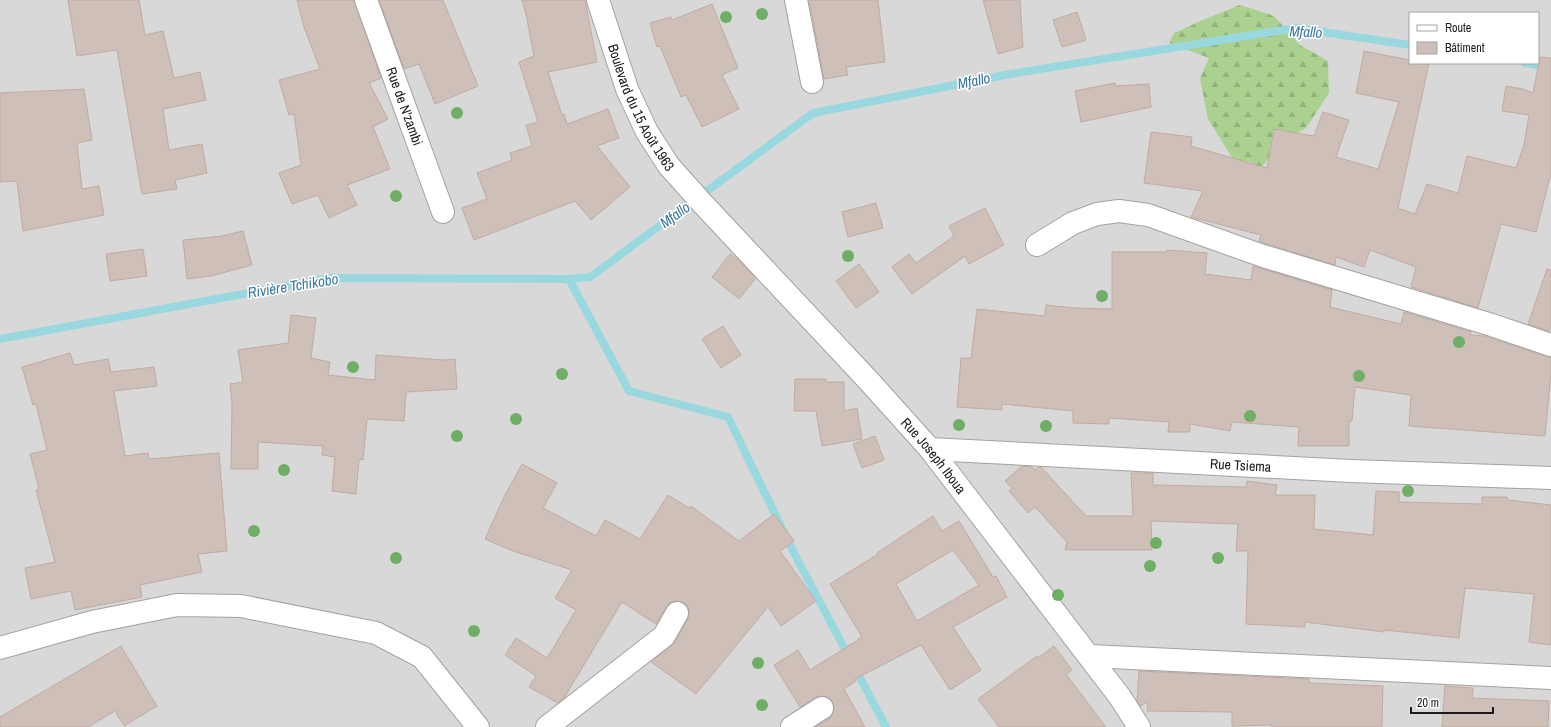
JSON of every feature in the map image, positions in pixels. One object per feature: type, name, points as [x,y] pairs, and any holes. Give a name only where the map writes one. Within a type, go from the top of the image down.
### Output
[{"type":"street","name":"Rue de N'zambi","points":[[366,0],[443,212]]},
{"type":"street","name":"Boulevard du 15 Août 1963","points":[[598,0],[627,89],[647,132],[669,166],[703,204]]},
{"type":"street","points":[[796,0],[812,82]]},
{"type":"street","name":"Rue Joseph Iboua","points":[[703,204],[868,380],[930,450],[1090,656],[1120,697],[1139,727]]},
{"type":"street","points":[[1038,245],[1073,223],[1096,214],[1119,211],[1148,215],[1263,256],[1492,325],[1551,345]]},
{"type":"street","name":"Rue Tsiema","points":[[930,450],[1351,471],[1551,478]]},
{"type":"street","points":[[0,648],[92,622],[177,605],[241,606],[376,633],[422,657],[478,727]]},
{"type":"street","points":[[547,727],[664,636],[677,613]]},
{"type":"street","points":[[1090,656],[1551,678]]},
{"type":"street","points":[[792,727],[822,708]]},
{"type":"shaded area","points":[[0,0],[1551,0],[1551,727],[0,727]]},
{"type":"green space","points":[[1240,5],[1274,16],[1300,45],[1328,61],[1329,93],[1306,128],[1282,142],[1260,169],[1249,161],[1236,164],[1208,119],[1200,78],[1209,58],[1169,43],[1174,33]]},
{"type":"building","points":[[68,0],[139,0],[145,35],[163,31],[174,78],[200,72],[206,100],[163,109],[169,150],[202,144],[207,173],[175,180],[177,189],[142,194],[117,50],[77,56]]},
{"type":"building","points":[[297,0],[354,0],[381,78],[369,83],[388,119],[373,127],[390,169],[347,185],[357,205],[329,218],[318,195],[292,204],[279,173],[301,165],[294,114],[289,115],[279,80],[320,69],[304,27]]},
{"type":"building","points":[[379,0],[443,0],[478,86],[435,104],[419,64],[404,69]]},
{"type":"building","points":[[522,0],[585,0],[597,62],[548,72],[562,115],[564,114],[567,124],[608,109],[619,138],[597,146],[630,187],[591,220],[575,201],[474,240],[462,208],[487,199],[477,173],[512,160],[510,153],[532,146],[526,125],[538,122],[519,62],[534,56]]},
{"type":"building","points":[[809,0],[878,0],[885,62],[846,67],[848,75],[824,79]]},
{"type":"building","points":[[983,0],[1020,0],[1023,47],[998,54]]},
{"type":"building","points":[[712,4],[738,68],[722,75],[739,109],[702,127],[686,95],[681,97],[660,46],[657,47],[650,23],[671,17],[672,20]]},
{"type":"building","points":[[1077,12],[1086,40],[1062,47],[1053,20]]},
{"type":"building","points":[[1364,51],[1409,60],[1409,64],[1429,64],[1398,208],[1415,214],[1427,184],[1458,193],[1467,156],[1516,168],[1524,145],[1529,115],[1502,111],[1506,86],[1523,89],[1533,93],[1540,57],[1551,58],[1551,173],[1536,232],[1501,224],[1478,308],[1411,287],[1416,267],[1370,250],[1364,267],[1336,257],[1335,265],[1267,244],[1259,241],[1261,235],[1191,217],[1203,191],[1144,183],[1151,132],[1192,137],[1191,146],[1267,168],[1274,129],[1314,136],[1323,112],[1349,120],[1336,157],[1378,169],[1399,102],[1356,93]]},
{"type":"building","points":[[1115,83],[1116,86],[1149,84],[1151,107],[1081,122],[1075,91]]},
{"type":"building","points":[[84,89],[92,140],[77,143],[82,189],[99,186],[104,215],[23,231],[17,181],[0,182],[0,93]]},
{"type":"building","points":[[876,203],[883,228],[848,237],[842,212]]},
{"type":"building","points":[[985,208],[1004,245],[969,264],[965,256],[912,294],[892,267],[909,254],[916,263],[954,236],[949,226]]},
{"type":"building","points":[[243,231],[252,265],[211,276],[187,279],[183,240],[222,236]]},
{"type":"building","points":[[143,249],[147,276],[110,281],[106,254]]},
{"type":"building","points":[[1167,250],[1207,253],[1205,274],[1251,280],[1253,266],[1332,290],[1330,307],[1401,324],[1404,312],[1471,332],[1470,335],[1485,336],[1551,358],[1545,436],[1409,426],[1411,395],[1355,387],[1352,421],[1349,421],[1349,446],[1298,446],[1299,427],[1232,422],[1230,431],[1190,424],[1190,432],[1168,432],[1169,422],[1109,418],[1109,424],[1073,423],[1073,411],[1002,404],[1002,410],[957,407],[961,358],[971,358],[977,309],[1045,316],[1046,305],[1074,308],[1112,309],[1112,252],[1167,252]]},
{"type":"building","points":[[730,254],[740,261],[756,278],[739,299],[712,277]]},
{"type":"building","points":[[859,264],[879,292],[856,308],[836,281]]},
{"type":"building","points":[[1547,269],[1551,270],[1551,326],[1549,331],[1528,324]]},
{"type":"building","points":[[291,315],[316,318],[311,358],[330,362],[328,375],[375,380],[376,355],[445,360],[455,359],[457,389],[406,392],[404,421],[367,419],[363,460],[359,459],[356,494],[332,491],[335,457],[322,455],[323,446],[258,442],[258,469],[231,469],[232,403],[230,384],[243,382],[238,350],[288,343]]},
{"type":"building","points":[[723,326],[741,355],[721,368],[702,339]]},
{"type":"building","points":[[70,353],[74,365],[108,359],[111,372],[154,367],[157,386],[114,391],[125,456],[148,453],[149,459],[219,453],[227,551],[198,554],[202,572],[140,585],[142,597],[75,610],[71,591],[31,599],[25,568],[55,562],[36,490],[39,489],[30,454],[47,450],[36,404],[33,405],[22,367]]},
{"type":"building","points":[[795,379],[826,379],[826,382],[844,382],[844,411],[857,408],[862,439],[822,446],[816,411],[794,411]]},
{"type":"building","points":[[875,436],[884,460],[862,468],[853,444]]},
{"type":"building","points":[[522,464],[557,483],[543,508],[596,536],[605,520],[640,539],[668,495],[689,508],[691,506],[739,541],[774,514],[794,541],[780,551],[816,601],[781,626],[768,607],[696,694],[651,662],[675,642],[688,619],[688,606],[683,602],[671,602],[666,607],[656,624],[622,602],[564,698],[558,703],[529,687],[536,676],[505,655],[516,638],[547,658],[576,610],[555,598],[572,570],[513,551],[485,539],[504,497]]},
{"type":"building","points":[[1022,466],[1032,467],[1035,470],[1041,467],[1086,516],[1133,516],[1131,473],[1153,473],[1153,485],[1246,487],[1247,481],[1277,485],[1275,495],[1315,495],[1314,529],[1373,535],[1376,491],[1399,492],[1399,502],[1482,504],[1482,497],[1507,497],[1508,500],[1551,505],[1551,645],[1529,642],[1534,594],[1465,588],[1459,638],[1384,630],[1384,632],[1305,622],[1305,627],[1246,624],[1248,551],[1236,551],[1238,524],[1151,521],[1152,550],[1065,550],[1067,542],[1035,507],[1028,513],[1009,491],[1012,488],[1005,481]]},
{"type":"building","points":[[933,516],[942,531],[959,521],[993,577],[996,576],[1007,597],[953,627],[981,670],[950,690],[921,645],[855,679],[856,681],[844,689],[865,727],[815,727],[829,719],[833,714],[834,707],[832,701],[827,697],[815,697],[800,707],[774,665],[798,650],[810,670],[862,637],[830,584],[878,554],[877,553]],"holes":[[[953,550],[979,585],[917,621],[896,584]]]},
{"type":"building","points":[[121,646],[157,706],[124,726],[115,711],[88,727],[0,727],[0,717]]},
{"type":"building","points":[[1054,646],[1072,670],[1066,674],[1106,727],[999,727],[978,699],[1037,656],[1038,658]]},
{"type":"building","points":[[1139,671],[1309,679],[1309,683],[1383,686],[1382,727],[1272,727],[1272,725],[1232,726],[1232,712],[1147,711],[1148,702],[1140,706],[1137,701]]},
{"type":"building","points":[[1445,686],[1473,688],[1472,698],[1549,701],[1548,727],[1442,727]]},
{"type":"waterway","name":"Mfallo","points":[[0,339],[330,278],[569,279],[590,277],[813,113],[1010,74],[1296,28],[1409,45]]},
{"type":"waterway","name":"Mfallo","points":[[1532,64],[1551,67]]},
{"type":"waterway","points":[[569,279],[629,391],[728,417],[793,551],[849,657]]},
{"type":"waterway","points":[[855,668],[886,727]]},
{"type":"water label","name":"Rivière Tchikobo","points":[[293,286]]}]
